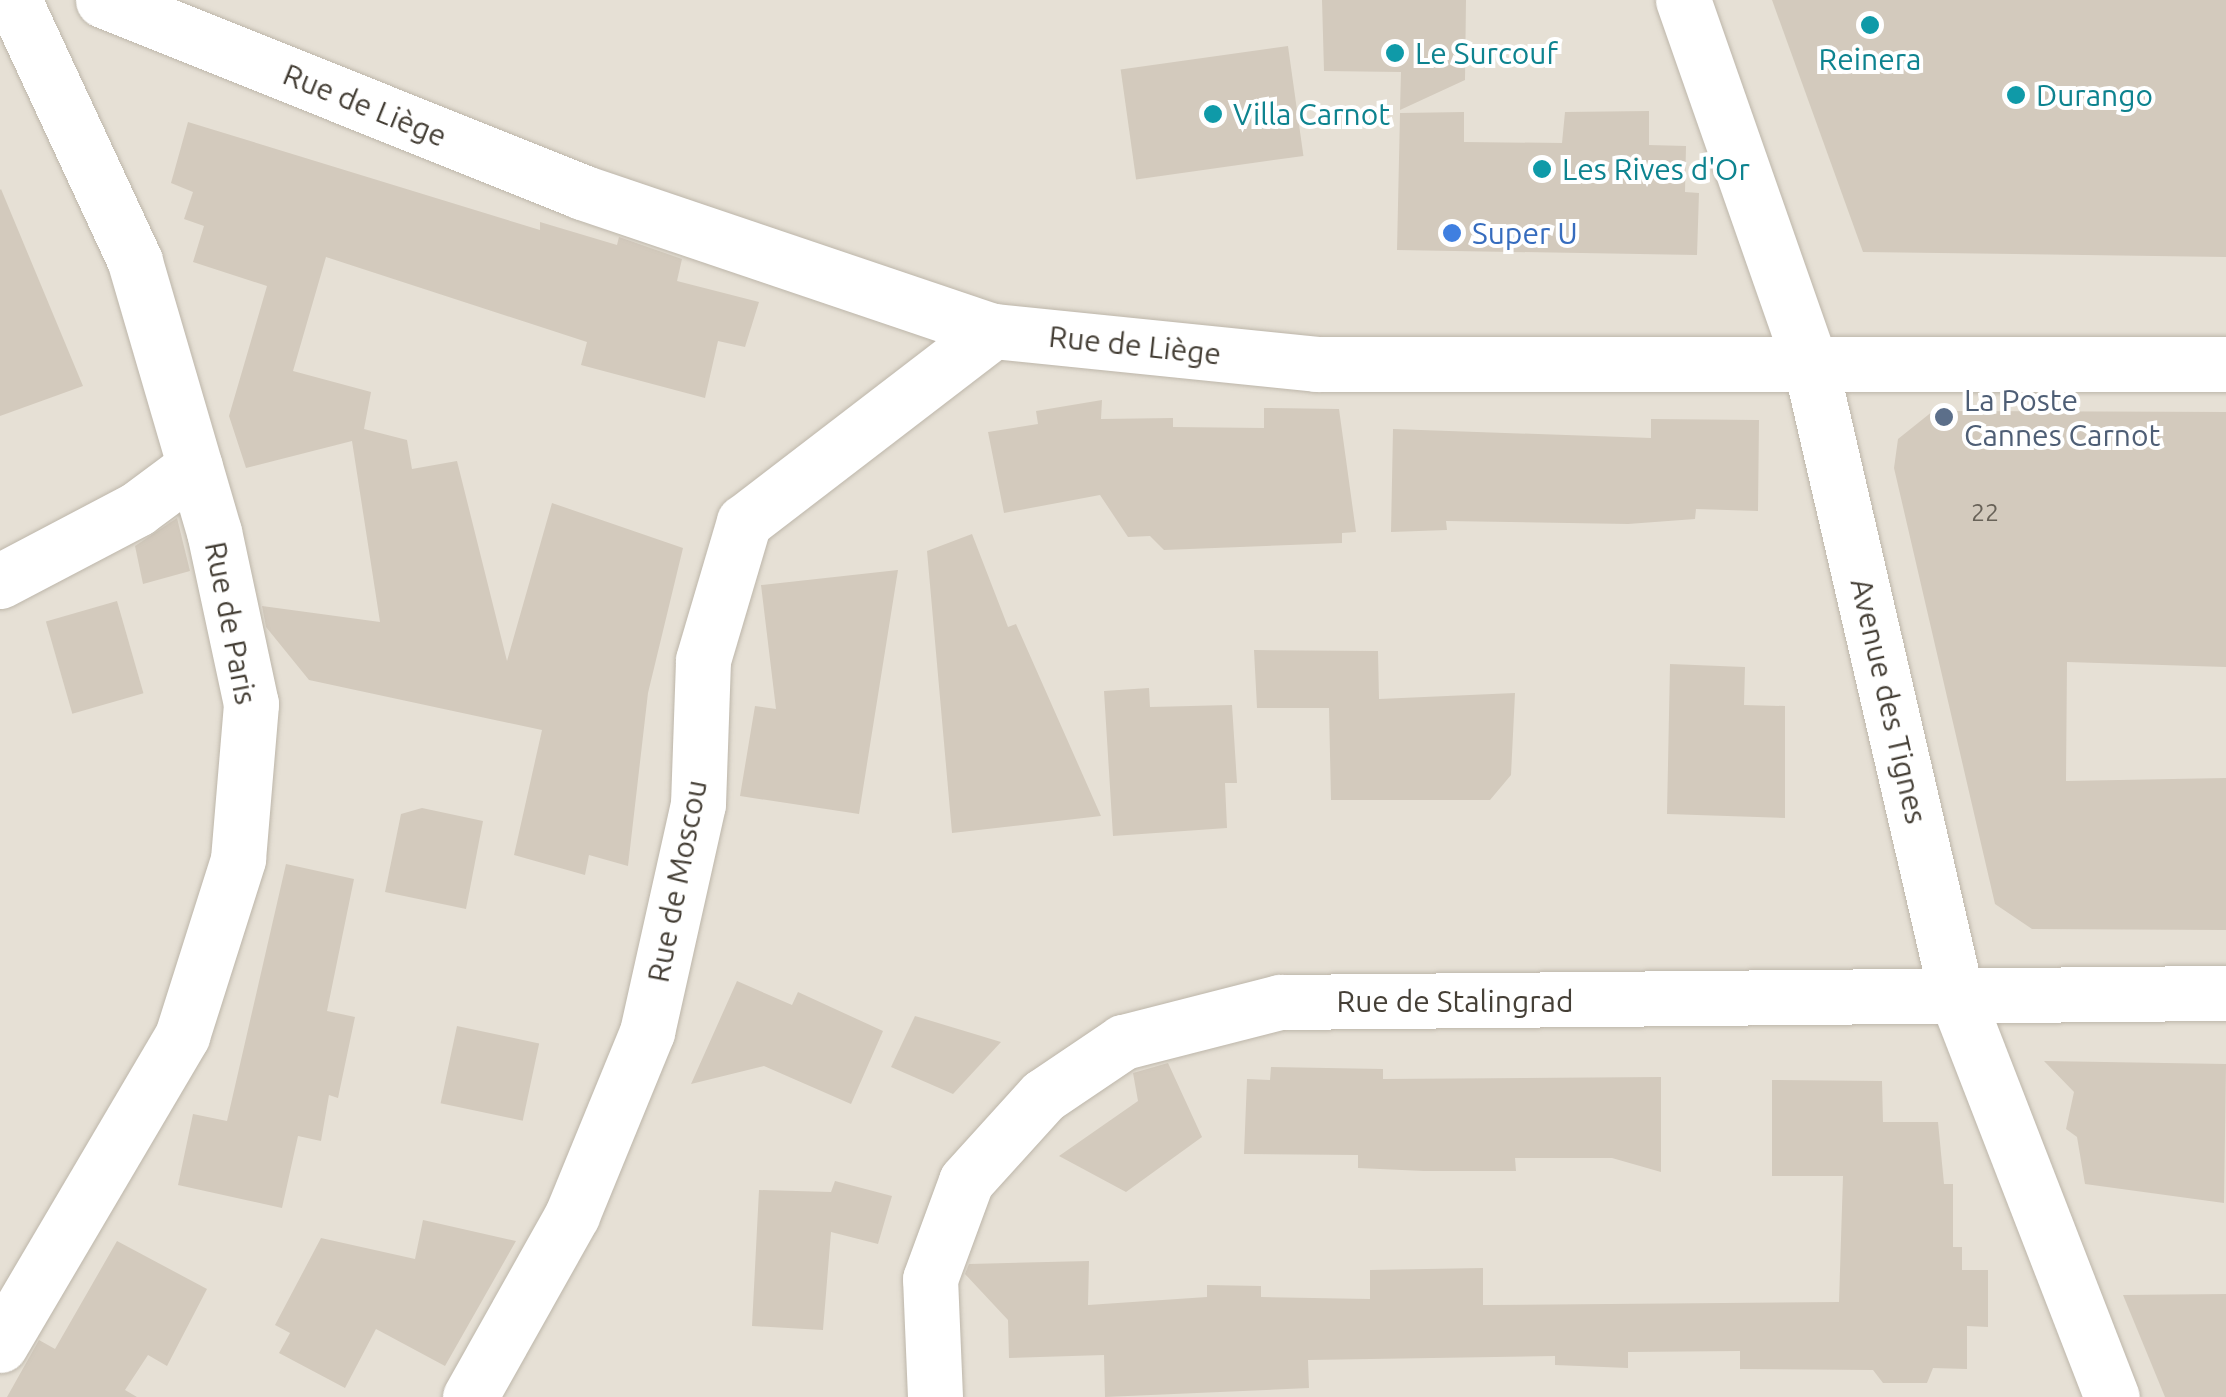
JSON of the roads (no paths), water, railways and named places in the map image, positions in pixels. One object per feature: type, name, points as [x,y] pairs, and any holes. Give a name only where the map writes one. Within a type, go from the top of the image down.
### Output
[{"type":"street","name":"Rue de Paris","points":[[0,1345],[182,1036],[238,858],[251,704],[195,466],[135,261],[14,0]]},
{"type":"street","name":"Rue de Liège","points":[[104,0],[582,192],[993,332],[1316,364],[2226,364]]},
{"type":"street","name":"Avenue des Tignes","points":[[1683,0],[1810,363],[1957,998],[2112,1397]]},
{"type":"street","name":"Rue de Moscou","points":[[470,1397],[572,1215],[647,1032],[698,804],[703,660],[744,522],[993,332]]},
{"type":"street","points":[[0,581],[138,510],[195,466]]},
{"type":"street","name":"Rue de Stalingrad","points":[[935,1397],[930,1279],[966,1181],[1043,1096],[1123,1042],[1280,1002],[2226,993]]},
{"type":"place","name":"Reinera","points":[[1870,25]]},
{"type":"place","name":"Le Surcouf","points":[[1395,53]]},
{"type":"place","name":"Durango","points":[[2016,95]]},
{"type":"place","name":"Villa Carnot","points":[[1213,114]]},
{"type":"place","name":"Les Rives d'Or","points":[[1542,169]]},
{"type":"place","name":"Super U","points":[[1452,233]]},
{"type":"place","name":"La Poste Cannes Carnot","points":[[1944,417]]}]
